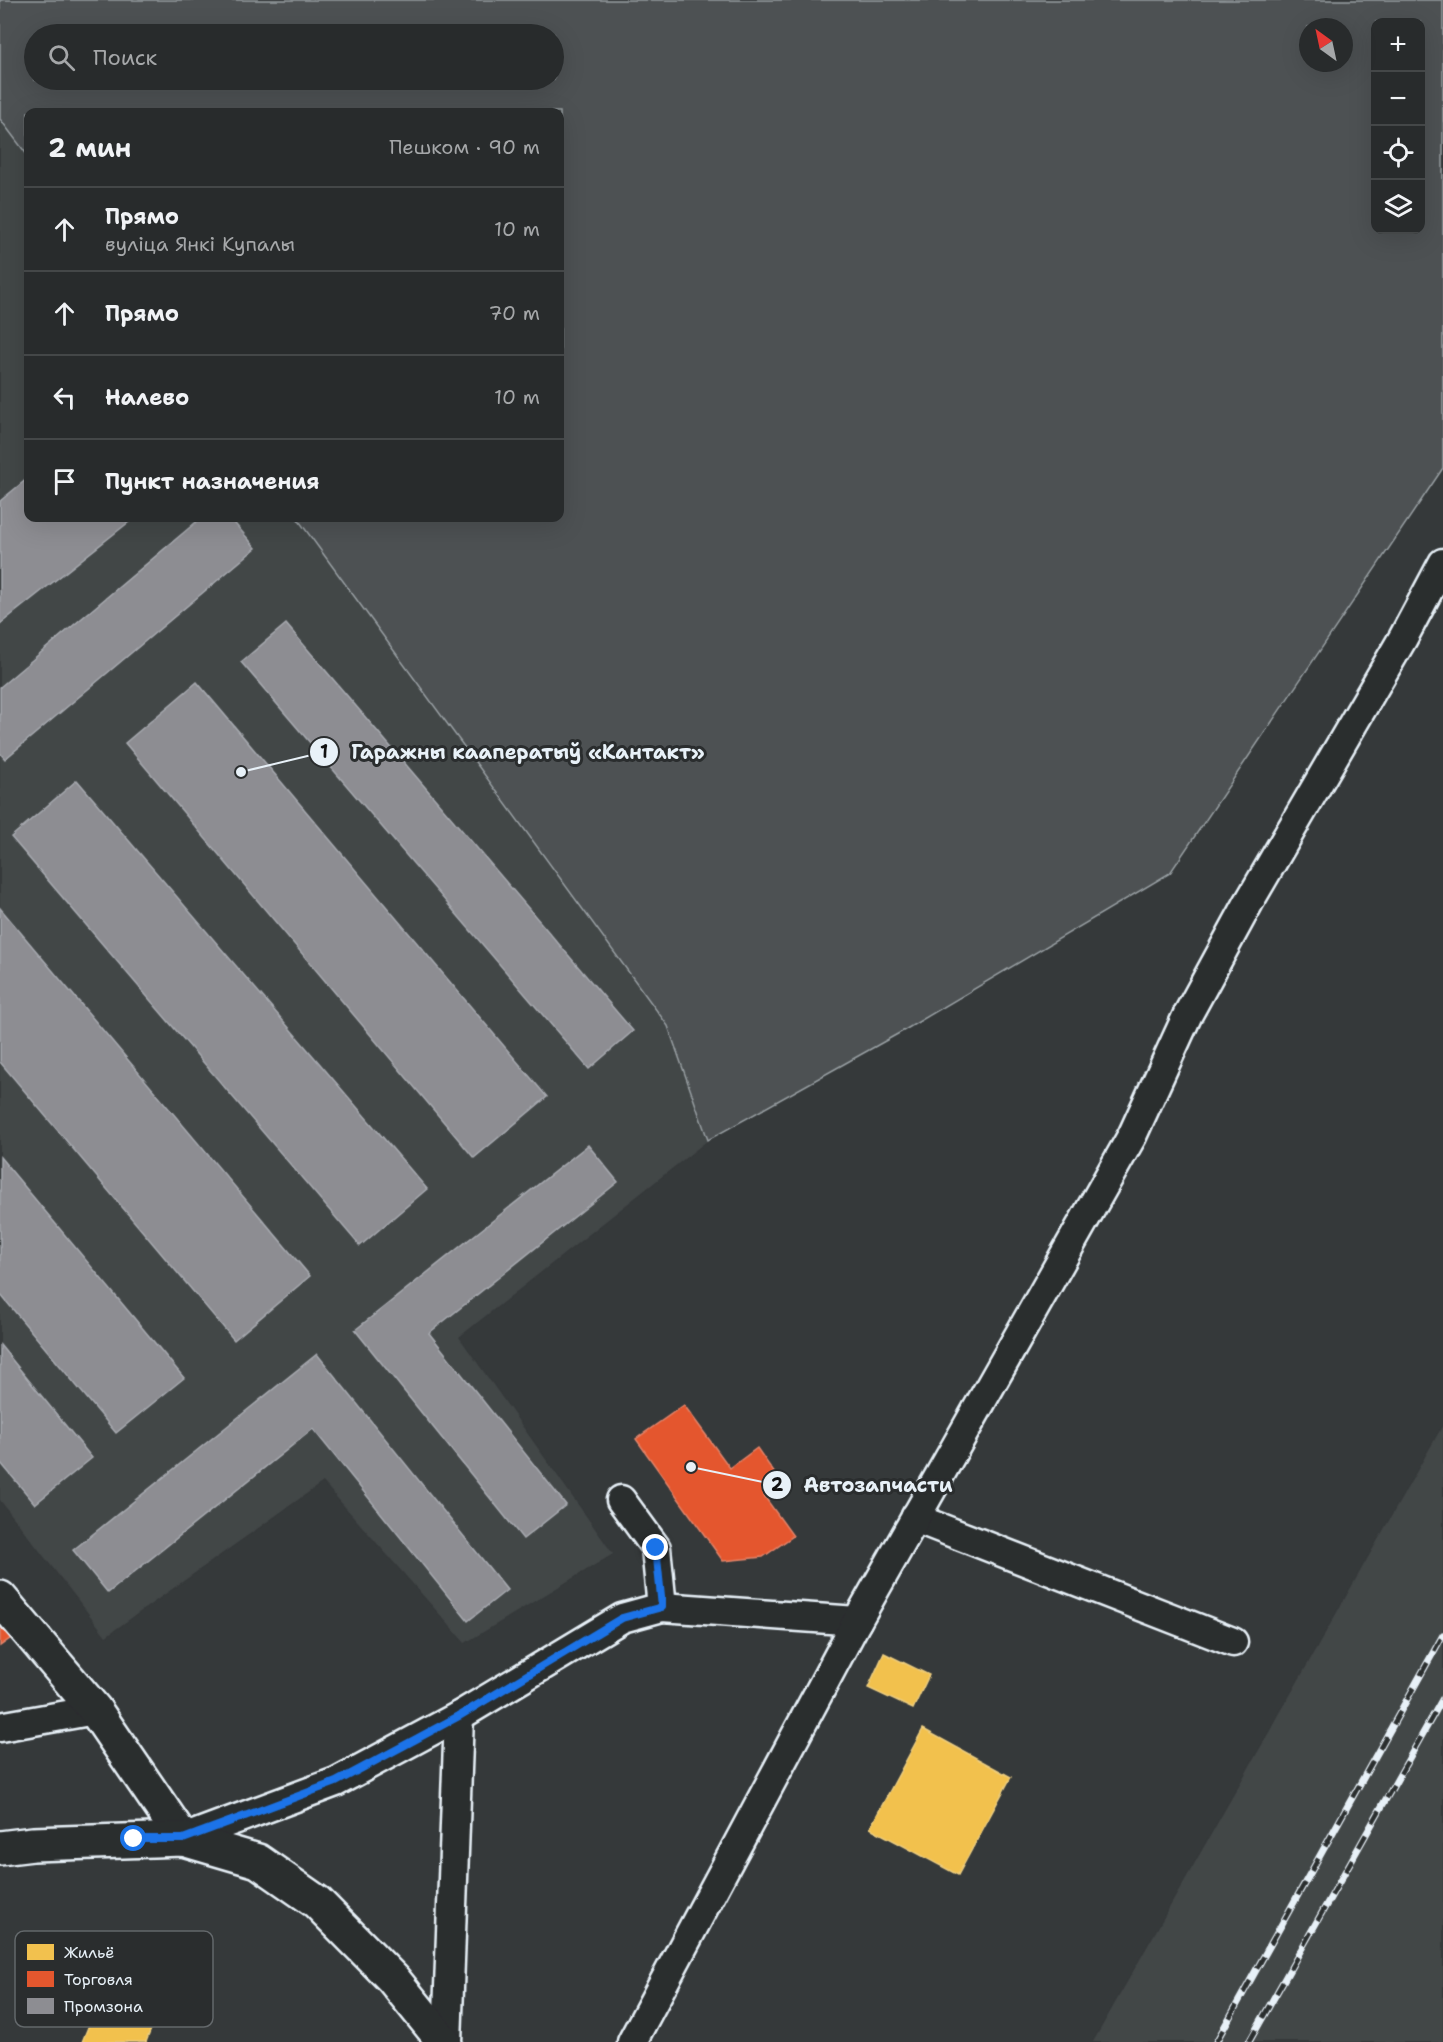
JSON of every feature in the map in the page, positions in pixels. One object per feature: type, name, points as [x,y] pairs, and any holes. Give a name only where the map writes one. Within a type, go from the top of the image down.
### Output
[{"type":"street","points":[[0,1598],[95,1710],[183,1839]]},
{"type":"street","points":[[0,1848],[33,1844],[183,1839],[258,1861],[317,1902],[393,1979],[446,2042]]},
{"type":"lane","points":[[632,2042],[857,1621],[1132,1136],[1188,1014],[1249,902],[1403,638],[1443,563]]},
{"type":"lane","points":[[621,1500],[656,1548],[662,1607]]},
{"type":"lane","points":[[916,1516],[925,1522],[1233,1642]]},
{"type":"lane","points":[[183,1839],[336,1782],[459,1716],[622,1618],[662,1607],[857,1621]]},
{"type":"lane","points":[[0,1727],[95,1710]]},
{"type":"lane","points":[[446,2042],[459,1716]]},
{"type":"shaded area","points":[[0,0],[1443,0],[1443,468],[1170,873],[903,1031],[708,1140],[668,1026],[300,522],[564,522],[564,108],[24,108],[24,151],[0,119]]},
{"type":"shaded area","points":[[0,119],[24,151],[24,522],[300,522],[668,1026],[708,1140],[459,1337],[613,1554],[465,1643],[323,1482],[106,1636],[0,1500]]},
{"type":"shaded area","points":[[1443,1425],[1443,2042],[1093,2042],[1284,1706]]},
{"type":"building: Жильё","points":[[884,1653],[929,1675],[913,1709],[868,1688]]},
{"type":"building: Жильё","points":[[923,1729],[1011,1777],[958,1875],[870,1828]]},
{"type":"building: Жильё","points":[[88,2027],[152,2027],[146,2042],[82,2042]]},
{"type":"building: Торговля","points":[[684,1405],[730,1468],[757,1448],[782,1484],[764,1496],[793,1536],[763,1557],[723,1561],[636,1439]]},
{"type":"building: Торговля","points":[[0,1623],[11,1638],[0,1646]]},
{"type":"building: Промзона","points":[[24,481],[24,522],[129,522],[0,624],[0,501]]},
{"type":"building: Промзона","points":[[196,522],[233,522],[256,548],[5,759],[0,753],[0,687]]},
{"type":"building: Промзона","points":[[286,624],[633,1031],[589,1069],[241,662]]},
{"type":"building: Промзона","points":[[197,682],[547,1097],[474,1158],[125,743]]},
{"type":"building: Промзона","points":[[77,780],[427,1189],[360,1246],[11,837]]},
{"type":"building: Промзона","points":[[0,908],[310,1276],[234,1340],[0,1062]]},
{"type":"building: Промзона","points":[[588,1145],[618,1182],[429,1333],[566,1505],[523,1539],[355,1330]]},
{"type":"building: Промзона","points":[[0,1157],[184,1378],[116,1433],[0,1294]]},
{"type":"building: Промзона","points":[[0,1345],[92,1458],[35,1504],[0,1462]]},
{"type":"building: Промзона","points":[[317,1354],[507,1590],[468,1621],[313,1429],[108,1593],[73,1550]]},
{"type":"railway","points":[[1216,2042],[1443,1635]]},
{"type":"railway","points":[[1249,2042],[1443,1698]]},
{"type":"place","name":"Гаражны кааператыў «Кантакт»","points":[[241,772]]},
{"type":"place","name":"Автозапчасти","points":[[691,1467]]},
{"type":"route","points":[[134,1839],[183,1839],[336,1782],[459,1716],[622,1618],[662,1607],[656,1548]]}]
